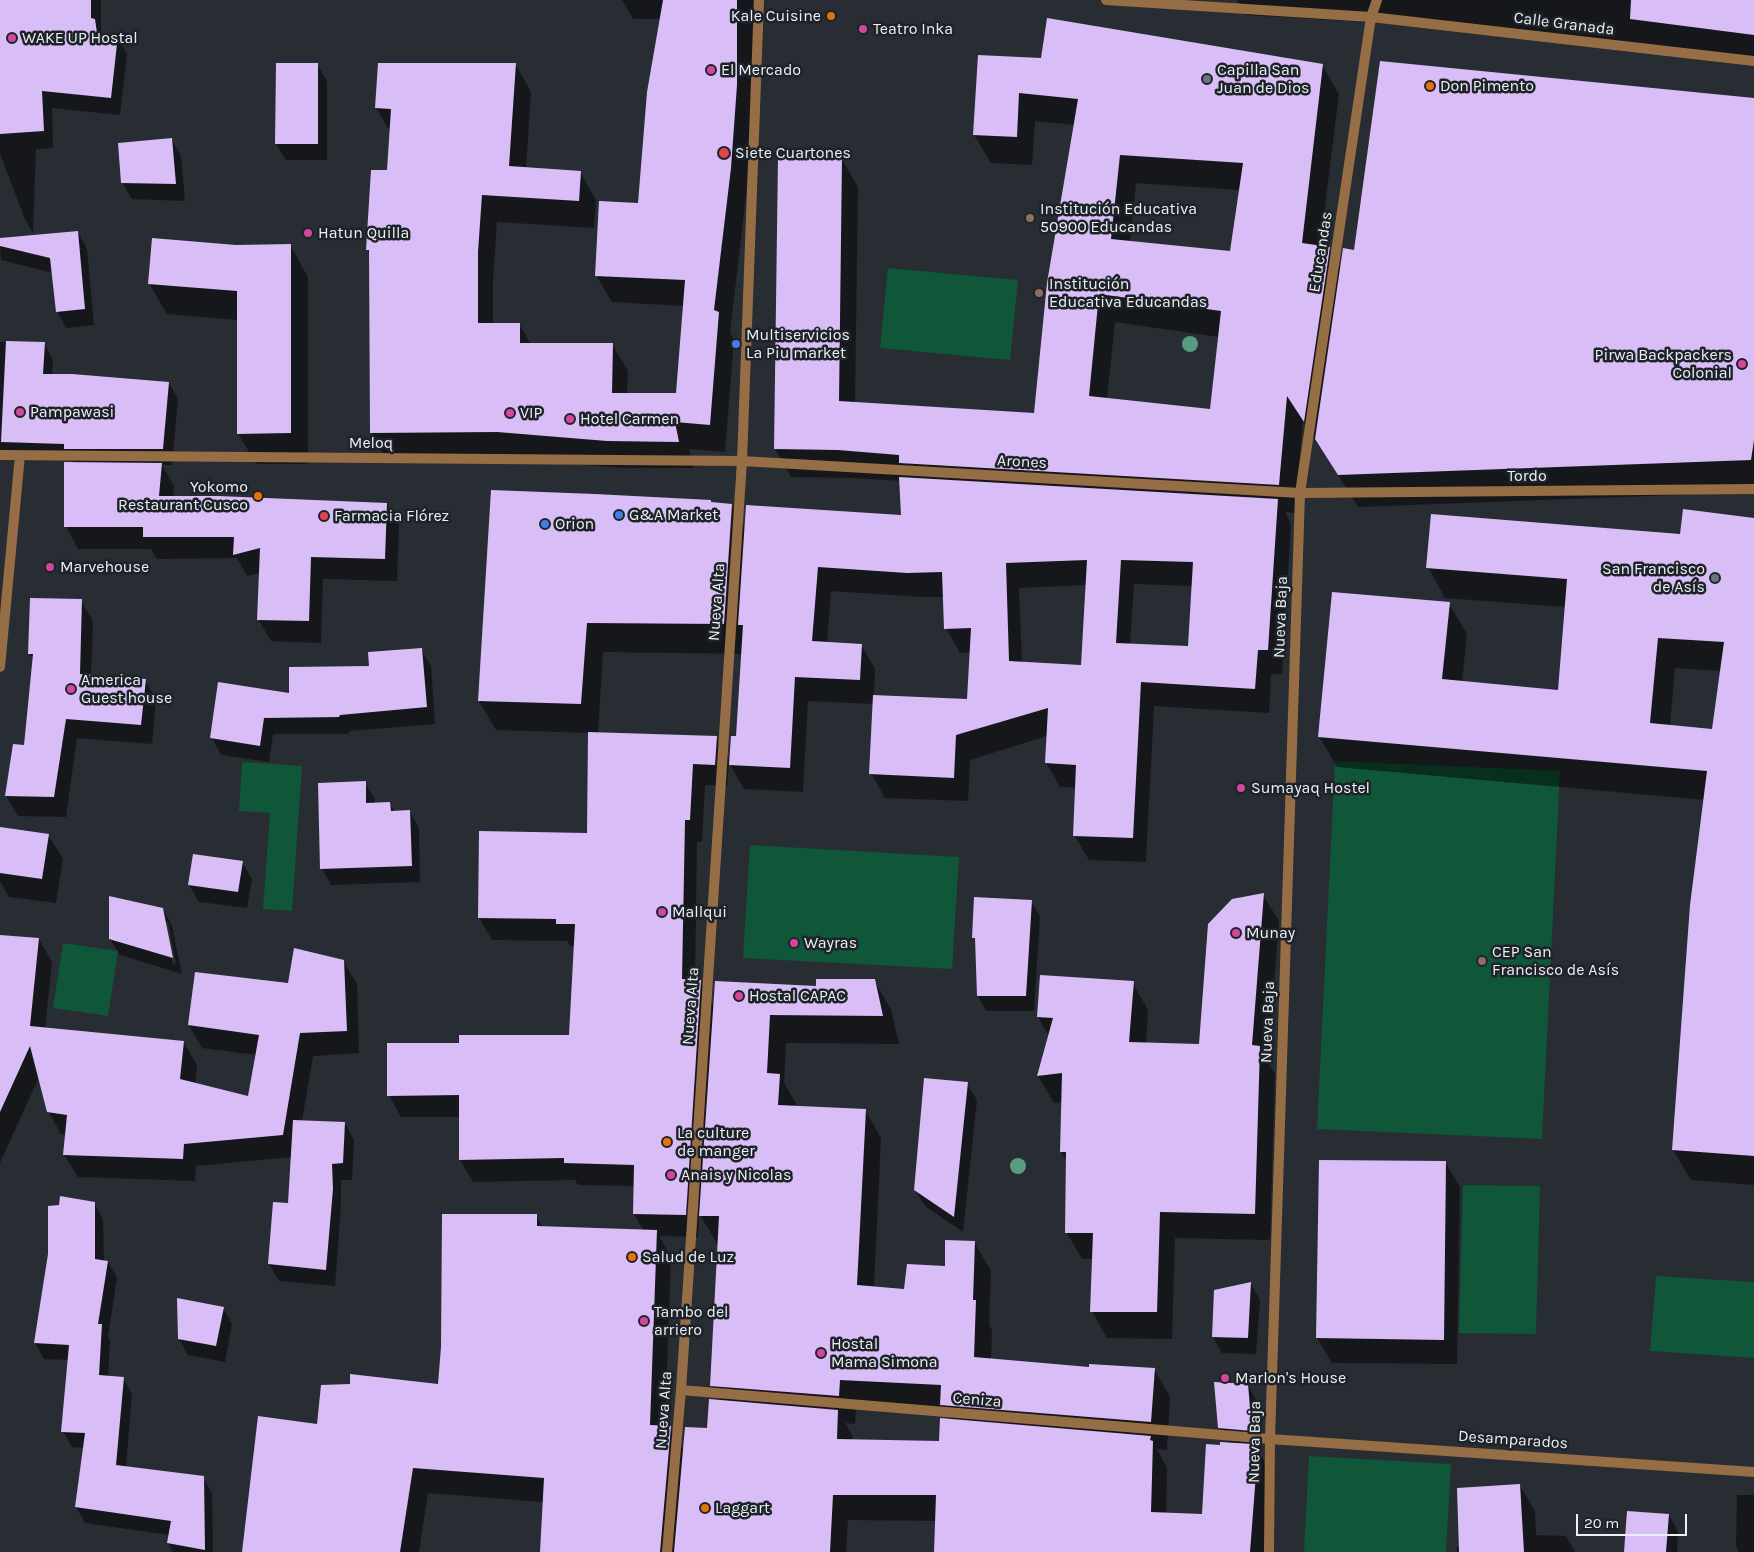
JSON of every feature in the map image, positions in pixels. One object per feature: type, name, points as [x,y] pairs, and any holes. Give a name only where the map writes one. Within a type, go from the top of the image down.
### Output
[{"type":"street","points":[[742,461],[759,0]]},
{"type":"street","name":"Calle Granada","points":[[1106,0],[1371,17],[1754,61]]},
{"type":"street","name":"Educandas","points":[[1300,492],[1371,17],[1377,0]]},
{"type":"street","name":"Meloq","points":[[0,455],[742,461]]},
{"type":"street","points":[[0,667],[20,455]]},
{"type":"street","name":"Arones","points":[[742,461],[1300,492]]},
{"type":"street","name":"Nueva Alta","points":[[668,1552],[681,1390],[742,461]]},
{"type":"street","name":"Tordo","points":[[1300,492],[1754,489]]},
{"type":"street","name":"Nueva Baja","points":[[1269,1552],[1270,1439],[1300,492]]},
{"type":"street","name":"Ceniza","points":[[681,1390],[1270,1439]]},
{"type":"street","name":"Desamparados","points":[[1270,1439],[1754,1472]]},
{"type":"green space","points":[[888,268],[1018,280],[1010,360],[880,348]]},
{"type":"green space","points":[[1335,761],[1560,771],[1542,1139],[1317,1129]]},
{"type":"green space","points":[[242,762],[302,766],[292,911],[263,909],[270,813],[239,811]]},
{"type":"green space","points":[[750,845],[959,857],[952,969],[743,958]]},
{"type":"green space","points":[[63,943],[118,951],[108,1016],[53,1008]]},
{"type":"green space","points":[[1463,1185],[1540,1186],[1536,1334],[1459,1333]]},
{"type":"green space","points":[[1656,1276],[1754,1282],[1754,1358],[1650,1351]]},
{"type":"green space","points":[[1309,1456],[1451,1464],[1446,1552],[1304,1552]]},
{"type":"building","points":[[0,0],[91,0],[91,18],[95,19],[97,33],[118,35],[111,98],[42,91],[44,131],[0,134]]},
{"type":"building","points":[[663,0],[737,0],[737,85],[731,168],[714,310],[719,312],[710,425],[675,422],[679,442],[607,441],[497,432],[370,433],[369,250],[366,250],[371,170],[387,170],[391,109],[375,108],[378,63],[516,63],[509,166],[581,171],[579,201],[482,195],[478,252],[478,323],[520,323],[520,343],[613,343],[612,393],[676,393],[685,280],[595,276],[599,201],[638,203],[647,92]]},
{"type":"building","points":[[1631,0],[1754,0],[1754,35],[1630,19]]},
{"type":"building","points":[[1047,18],[1323,64],[1302,243],[1330,247],[1304,422],[1287,396],[1279,485],[899,463],[899,455],[838,450],[774,449],[778,157],[842,157],[839,401],[1034,413],[1047,283],[1078,99],[1019,93],[1017,137],[973,135],[978,55],[1041,58]],"holes":[[[1120,155],[1243,163],[1230,251],[1111,239]],[[1099,294],[1221,311],[1210,409],[1089,396]]]},
{"type":"building","points":[[1380,61],[1754,98],[1754,440],[1751,460],[1338,475],[1315,439],[1343,248],[1354,250]]},
{"type":"building","points":[[276,63],[318,63],[318,144],[275,144]]},
{"type":"building","points":[[172,138],[176,184],[121,183],[118,143]]},
{"type":"building","points":[[78,231],[85,309],[56,312],[50,258],[0,246],[0,238]]},
{"type":"building","points":[[152,238],[236,245],[291,244],[291,433],[237,434],[237,291],[148,284]]},
{"type":"building","points":[[6,341],[45,342],[43,374],[72,374],[169,382],[163,449],[64,449],[64,444],[1,442]]},
{"type":"building","points":[[64,462],[162,463],[159,496],[218,496],[387,503],[385,559],[311,557],[309,621],[257,620],[260,548],[233,555],[234,537],[143,537],[143,527],[64,527]]},
{"type":"building","points":[[899,477],[1278,499],[1268,650],[1258,650],[1255,689],[1141,682],[1133,838],[1073,836],[1076,765],[1045,763],[1048,708],[956,735],[954,778],[869,774],[873,695],[967,699],[971,628],[944,629],[942,572],[907,573],[818,567],[812,641],[862,644],[860,680],[795,677],[790,768],[729,765],[731,736],[736,736],[743,625],[738,625],[746,505],[901,515]],"holes":[[[1087,560],[1081,665],[1009,661],[1006,563]],[[1121,560],[1193,562],[1188,646],[1116,643]]]},
{"type":"building","points":[[491,490],[711,500],[711,502],[732,504],[724,624],[587,623],[581,704],[478,701]]},
{"type":"building","points":[[1683,509],[1754,518],[1754,1156],[1672,1150],[1690,905],[1707,771],[1318,737],[1332,592],[1450,602],[1442,679],[1558,690],[1567,579],[1426,568],[1431,514],[1680,534]],"holes":[[[1658,638],[1724,642],[1712,729],[1650,723]]]},
{"type":"building","points":[[30,598],[82,599],[80,674],[146,679],[141,725],[66,719],[54,797],[5,796],[13,744],[24,745],[33,654],[28,654]]},
{"type":"building","points":[[422,648],[427,707],[340,715],[339,717],[264,718],[260,746],[210,738],[218,682],[289,693],[289,667],[369,666],[368,652]]},
{"type":"building","points":[[588,732],[717,736],[715,765],[693,764],[690,820],[685,820],[682,979],[701,980],[686,1215],[633,1214],[634,1165],[564,1163],[564,1158],[459,1160],[459,1095],[387,1096],[387,1043],[459,1043],[459,1035],[569,1035],[575,924],[556,924],[556,919],[478,918],[479,831],[587,833]]},
{"type":"building","points":[[366,781],[366,803],[390,802],[391,811],[410,810],[412,866],[320,869],[318,783]]},
{"type":"building","points":[[0,827],[49,834],[42,879],[0,873]]},
{"type":"building","points":[[193,854],[243,861],[238,892],[188,885]]},
{"type":"building","points":[[1264,893],[1252,1045],[1260,1046],[1255,1214],[1160,1212],[1157,1312],[1090,1312],[1093,1233],[1065,1233],[1066,1152],[1060,1152],[1062,1073],[1037,1076],[1053,1018],[1037,1017],[1040,975],[1134,981],[1129,1042],[1199,1044],[1208,924],[1232,899]]},
{"type":"building","points":[[109,896],[163,908],[173,958],[109,939]]},
{"type":"building","points":[[974,897],[1032,900],[1026,996],[977,996],[975,938],[972,938]]},
{"type":"building","points":[[0,935],[39,938],[30,1026],[184,1041],[180,1079],[248,1096],[259,1035],[188,1025],[195,972],[288,983],[294,948],[344,960],[347,1031],[300,1033],[283,1135],[184,1144],[183,1159],[63,1155],[67,1115],[47,1112],[30,1046],[0,1112]]},
{"type":"building","points":[[816,979],[875,979],[883,1016],[770,1015],[767,1073],[780,1074],[778,1105],[866,1109],[857,1285],[904,1289],[907,1264],[945,1266],[945,1240],[975,1241],[973,1300],[976,1300],[974,1357],[1089,1367],[1089,1364],[1155,1368],[1151,1422],[940,1405],[941,1385],[840,1380],[839,1396],[710,1386],[719,1216],[699,1216],[715,981],[816,986]]},
{"type":"building","points":[[924,1078],[968,1082],[954,1217],[914,1190]]},
{"type":"building","points":[[293,1120],[345,1122],[343,1163],[332,1164],[333,1189],[326,1270],[268,1264],[273,1202],[288,1203]]},
{"type":"building","points":[[1319,1160],[1446,1161],[1444,1340],[1316,1338]]},
{"type":"building","points":[[60,1196],[95,1202],[95,1259],[108,1261],[98,1324],[102,1324],[99,1375],[124,1377],[116,1465],[204,1476],[205,1550],[167,1543],[171,1521],[75,1507],[85,1433],[61,1432],[69,1345],[34,1343],[48,1254],[48,1206],[59,1205]]},
{"type":"building","points":[[442,1214],[537,1214],[537,1226],[657,1230],[650,1425],[671,1426],[660,1552],[540,1552],[544,1478],[413,1468],[400,1552],[242,1552],[258,1416],[317,1424],[321,1385],[350,1384],[350,1374],[438,1384],[441,1347]]},
{"type":"building","points":[[1251,1282],[1248,1338],[1212,1337],[1214,1290]]},
{"type":"building","points":[[177,1298],[224,1307],[216,1346],[178,1339]]},
{"type":"building","points":[[1214,1382],[1248,1384],[1252,1431],[1218,1428]]},
{"type":"building","points":[[709,1399],[838,1410],[837,1439],[939,1441],[940,1418],[1151,1436],[1150,1440],[1153,1441],[1151,1512],[1202,1514],[1206,1444],[1220,1445],[1220,1442],[1253,1444],[1253,1448],[1258,1448],[1250,1552],[934,1552],[936,1495],[833,1495],[830,1552],[674,1552],[685,1427],[707,1428]]},
{"type":"building","points":[[1520,1484],[1524,1552],[1459,1552],[1457,1488]]},
{"type":"building","points":[[1627,1511],[1669,1514],[1666,1552],[1624,1552]]},
{"type":"place","name":"Kale Cuisine","points":[[831,16]]},
{"type":"place","name":"Teatro Inka","points":[[863,29]]},
{"type":"place","name":"WAKE UP Hostal","points":[[12,38]]},
{"type":"place","name":"El Mercado","points":[[711,70]]},
{"type":"place","name":"Capilla San Juan de Dios","points":[[1207,79]]},
{"type":"place","name":"Don Pimento","points":[[1430,86]]},
{"type":"place","name":"Siete Cuartones","points":[[724,153]]},
{"type":"place","name":"Institución Educativa 50900 Educandas","points":[[1030,218]]},
{"type":"place","name":"Hatun Quilla","points":[[308,233]]},
{"type":"place","name":"Institución Educativa Educandas","points":[[1039,293]]},
{"type":"place","name":"Multiservicios La Piu market","points":[[736,344]]},
{"type":"place","name":"Pirwa Backpackers Colonial","points":[[1742,364]]},
{"type":"place","name":"Pampawasi","points":[[20,412]]},
{"type":"place","name":"VIP","points":[[510,413]]},
{"type":"place","name":"Hotel Carmen","points":[[570,419]]},
{"type":"place","name":"Yokomo Restaurant Cusco","points":[[258,496]]},
{"type":"place","name":"G&A Market","points":[[619,515]]},
{"type":"place","name":"Farmacia Flórez","points":[[324,516]]},
{"type":"place","name":"Orion","points":[[545,524]]},
{"type":"place","name":"Marvehouse","points":[[50,567]]},
{"type":"place","name":"San Francisco de Asís","points":[[1715,578]]},
{"type":"place","name":"America Guest house","points":[[71,689]]},
{"type":"place","name":"Sumayaq Hostel","points":[[1241,788]]},
{"type":"place","name":"Mallqui","points":[[662,912]]},
{"type":"place","name":"Munay","points":[[1236,933]]},
{"type":"place","name":"Wayras","points":[[794,943]]},
{"type":"place","name":"CEP San Francisco de Asís","points":[[1482,961]]},
{"type":"place","name":"Hostal CAPAC","points":[[739,996]]},
{"type":"place","name":"La culture de manger","points":[[667,1142]]},
{"type":"place","name":"Anais y Nicolas","points":[[671,1175]]},
{"type":"place","name":"Salud de Luz","points":[[632,1257]]},
{"type":"place","name":"Tambo del arriero","points":[[644,1321]]},
{"type":"place","name":"Hostal Mama Simona","points":[[821,1353]]},
{"type":"place","name":"Marlon's House","points":[[1225,1378]]},
{"type":"place","name":"Laggart","points":[[705,1508]]}]
